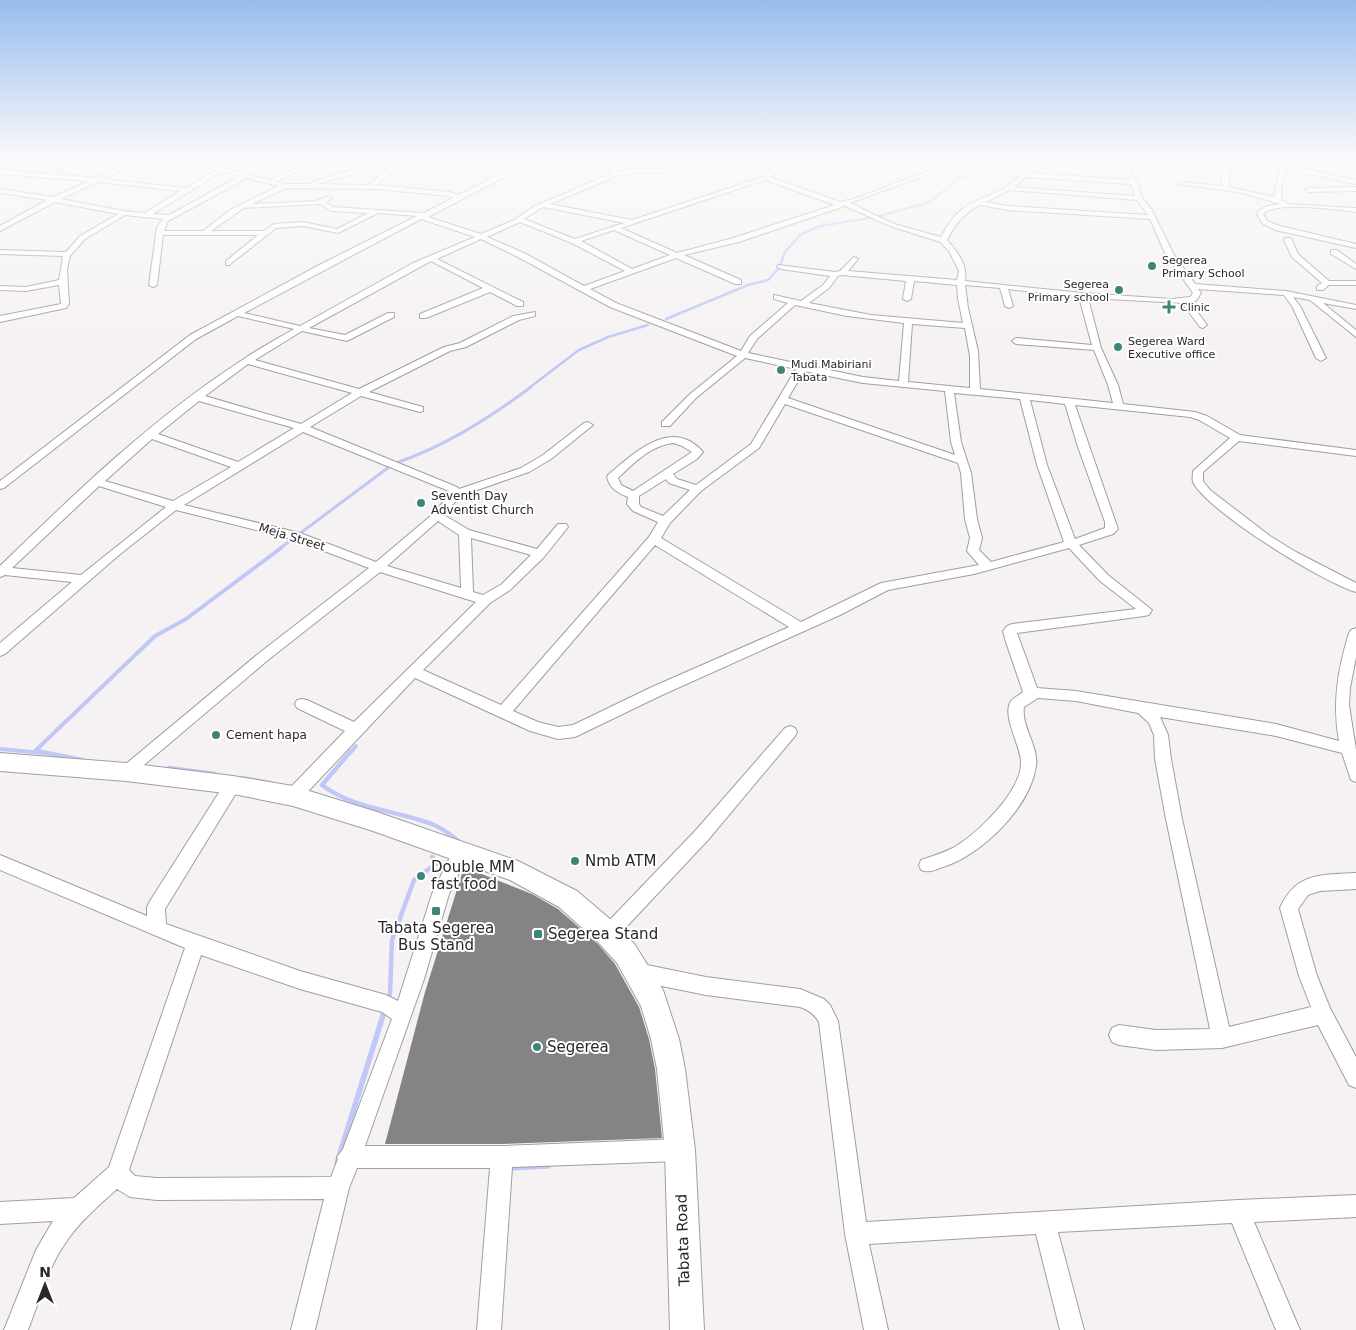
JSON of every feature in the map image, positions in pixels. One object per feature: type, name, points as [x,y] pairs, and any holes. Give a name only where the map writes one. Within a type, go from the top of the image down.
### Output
[{"type":"main road","name":"Tabata Road","points":[[0,762],[126,772],[233,785],[293,796],[374,821],[518,872],[568,899],[608,934],[626,954],[653,1000],[665,1039],[671,1069],[680,1150],[687,1330]]},
{"type":"street","points":[[0,229],[18,219]]},
{"type":"street","points":[[0,319],[63,306],[65,304],[61,273],[67,254],[83,236],[113,219]]},
{"type":"street","points":[[153,285],[163,222],[167,219]]},
{"type":"street","points":[[206,232],[222,219]]},
{"type":"street","points":[[228,263],[274,226],[287,224],[308,225],[338,230],[360,219]]},
{"type":"street","points":[[0,486],[182,344],[235,313],[418,219]]},
{"type":"street","points":[[433,219],[480,236],[521,255],[632,314],[743,355],[863,380],[1191,414],[1203,418],[1237,438],[1356,453]]},
{"type":"street","points":[[1,572],[48,526],[151,435],[247,361],[302,328],[430,258],[519,219]]},
{"type":"street","points":[[616,219],[632,222]]},
{"type":"street","points":[[575,241],[641,219]]},
{"type":"street","points":[[583,289],[677,255],[736,240],[801,219]]},
{"type":"street","points":[[880,219],[892,225],[943,240],[954,250],[956,259],[963,271],[960,290],[967,326],[973,344],[976,365],[975,392]]},
{"type":"street","points":[[943,240],[956,219]]},
{"type":"street","points":[[781,267],[838,274],[1003,286],[1084,295],[1185,301],[1193,299],[1197,293],[1169,253],[1153,219]]},
{"type":"street","points":[[1263,219],[1264,222],[1278,228],[1356,246]]},
{"type":"street","points":[[516,221],[548,229],[631,271]]},
{"type":"street","points":[[615,228],[738,282]]},
{"type":"street","points":[[162,233],[263,233]]},
{"type":"street","points":[[1288,240],[1295,255],[1327,283]]},
{"type":"street","points":[[0,252],[67,254]]},
{"type":"street","points":[[1334,252],[1356,267]]},
{"type":"street","points":[[430,258],[520,304]]},
{"type":"street","points":[[803,304],[818,290],[830,283],[854,259]]},
{"type":"street","points":[[907,299],[910,280]]},
{"type":"street","points":[[0,288],[26,289],[61,282]]},
{"type":"street","points":[[1309,297],[1327,283],[1356,283]]},
{"type":"street","points":[[1003,286],[1008,306]]},
{"type":"street","points":[[1192,286],[1286,293],[1356,307]]},
{"type":"street","points":[[423,316],[489,288]]},
{"type":"street","points":[[1286,293],[1296,306],[1320,358]]},
{"type":"street","points":[[1084,295],[1098,348],[1120,407]]},
{"type":"street","points":[[777,297],[846,314],[908,322],[967,326]]},
{"type":"street","points":[[1309,297],[1356,334]]},
{"type":"street","points":[[1185,301],[1203,325]]},
{"type":"street","points":[[666,424],[693,396],[743,355],[753,338],[793,302]]},
{"type":"street","points":[[235,313],[345,338],[391,315]]},
{"type":"street","points":[[2,647],[176,505],[359,393],[447,350],[463,345],[516,318],[532,314]]},
{"type":"street","points":[[903,385],[908,322]]},
{"type":"street","points":[[1016,341],[1098,348]]},
{"type":"street","points":[[247,361],[420,409]]},
{"type":"street","points":[[503,712],[654,539],[666,521],[697,489],[755,446],[784,400],[801,368]]},
{"type":"street","points":[[949,390],[956,442],[966,473],[971,519],[976,538],[973,551],[988,566]]},
{"type":"street","points":[[197,398],[302,428],[453,489],[456,494]]},
{"type":"street","points":[[1024,398],[1042,465],[1071,544],[1104,578],[1146,610],[1012,629],[1012,638],[1026,671],[1031,694]]},
{"type":"street","points":[[784,400],[961,461]]},
{"type":"street","points":[[414,672],[550,732],[575,731],[885,586],[988,566],[1071,544],[1112,529],[1092,470],[1077,434],[1069,402]]},
{"type":"street","points":[[126,772],[263,657],[378,567],[437,516],[456,494],[525,470],[547,457],[588,425]]},
{"type":"street","points":[[151,435],[239,466]]},
{"type":"street","points":[[1237,438],[1198,471],[1198,481],[1206,492],[1273,543],[1356,588]]},
{"type":"street","points":[[669,439],[681,441],[698,452],[667,474],[634,495],[621,490],[613,484],[612,477],[654,443],[669,439]]},
{"type":"street","points":[[667,474],[673,481],[697,489]]},
{"type":"street","name":"Meja Street","points":[[97,482],[199,513],[296,536],[378,567],[485,600]]},
{"type":"street","points":[[634,495],[633,504],[638,509],[666,521]]},
{"type":"street","points":[[437,516],[465,533],[540,554]]},
{"type":"street","points":[[293,796],[485,600],[506,587],[540,554],[562,527]]},
{"type":"street","points":[[465,533],[467,594]]},
{"type":"street","points":[[654,539],[799,627]]},
{"type":"street","points":[[1,572],[83,579]]},
{"type":"street","points":[[1356,633],[1342,704],[1348,749],[1356,776]]},
{"type":"street","points":[[927,865],[960,853],[973,843],[1000,818],[1016,796],[1027,773],[1029,763],[1016,707],[1017,704],[1031,694],[1076,696],[1276,730],[1348,749]]},
{"type":"street","points":[[302,704],[356,730]]},
{"type":"street","points":[[1142,708],[1155,720],[1161,735],[1163,760],[1174,819],[1222,1038]]},
{"type":"street","points":[[608,934],[702,834],[790,732]]},
{"type":"street","points":[[159,929],[156,907],[233,785]]},
{"type":"street","points":[[303,1330],[338,1188],[348,1157],[382,1074],[415,979],[441,894],[461,852]]},
{"type":"street","points":[[0,862],[196,944],[300,980],[386,1004],[402,1014]]},
{"type":"street","points":[[1356,881],[1320,883],[1302,889],[1289,908],[1308,976],[1323,1014],[1356,1078]]},
{"type":"street","points":[[16,1330],[50,1246],[66,1224],[117,1174],[196,944]]},
{"type":"street","points":[[638,972],[706,986],[800,998],[813,1002],[824,1011],[828,1021],[856,1234],[876,1330]]},
{"type":"street","points":[[1119,1035],[1156,1040],[1222,1038],[1323,1014]]},
{"type":"street","points":[[348,1157],[502,1157],[680,1150]]},
{"type":"street","points":[[489,1330],[502,1157]]},
{"type":"street","points":[[117,1174],[130,1186],[158,1189],[338,1188]]},
{"type":"street","points":[[856,1234],[1238,1211],[1356,1206]]},
{"type":"street","points":[[0,1213],[80,1209]]},
{"type":"street","points":[[1238,1211],[1288,1330]]},
{"type":"street","points":[[1044,1222],[1072,1330]]},
{"type":"building","name":"Segerea","points":[[464,867],[532,894],[558,909],[598,944],[615,964],[639,1007],[649,1039],[655,1069],[662,1138],[502,1144],[385,1144],[425,992]]},
{"type":"waterway","points":[[782,259],[785,252],[800,235],[820,226],[863,219]]},
{"type":"waterway","points":[[666,319],[748,285],[768,280],[779,268],[783,258]]},
{"type":"waterway","points":[[529,388],[579,350],[608,337],[648,325]]},
{"type":"waterway","points":[[279,549],[393,464],[448,441],[531,387]]},
{"type":"waterway","points":[[35,751],[155,636],[186,619],[281,548]]},
{"type":"waterway","points":[[350,753],[356,746]]},
{"type":"waterway","points":[[0,749],[43,753]]},
{"type":"waterway","points":[[37,751],[82,760]]},
{"type":"waterway","points":[[351,751],[322,785],[348,800],[434,825],[460,842]]},
{"type":"waterway","points":[[169,768],[215,774]]},
{"type":"waterway","points":[[241,778],[271,783]]},
{"type":"waterway","points":[[388,1000],[390,994],[392,940],[414,880],[437,863],[432,857]]},
{"type":"waterway","points":[[341,1163],[337,1163],[385,1009]]},
{"type":"waterway","points":[[508,1168],[548,1166]]},
{"type":"place","name":"Segerea Primary School","points":[[1152,266]]},
{"type":"place","name":"Segerea Primary school","points":[[1119,290]]},
{"type":"place","name":"Clinic","points":[[1169,307]]},
{"type":"place","name":"Segerea Ward Executive office","points":[[1118,347]]},
{"type":"place","name":"Mudi Mabiriani Tabata","points":[[781,370]]},
{"type":"place","name":"Seventh Day Adventist Church","points":[[421,503]]},
{"type":"place","name":"Cement hapa","points":[[216,735]]},
{"type":"place","name":"Nmb ATM","points":[[575,861]]},
{"type":"place","name":"Double MM fast food","points":[[421,876]]},
{"type":"place","name":"Tabata Segerea Bus Stand","points":[[436,911]]},
{"type":"place","name":"Segerea Stand","points":[[538,934]]},
{"type":"place","name":"Segerea","points":[[537,1047]]}]
